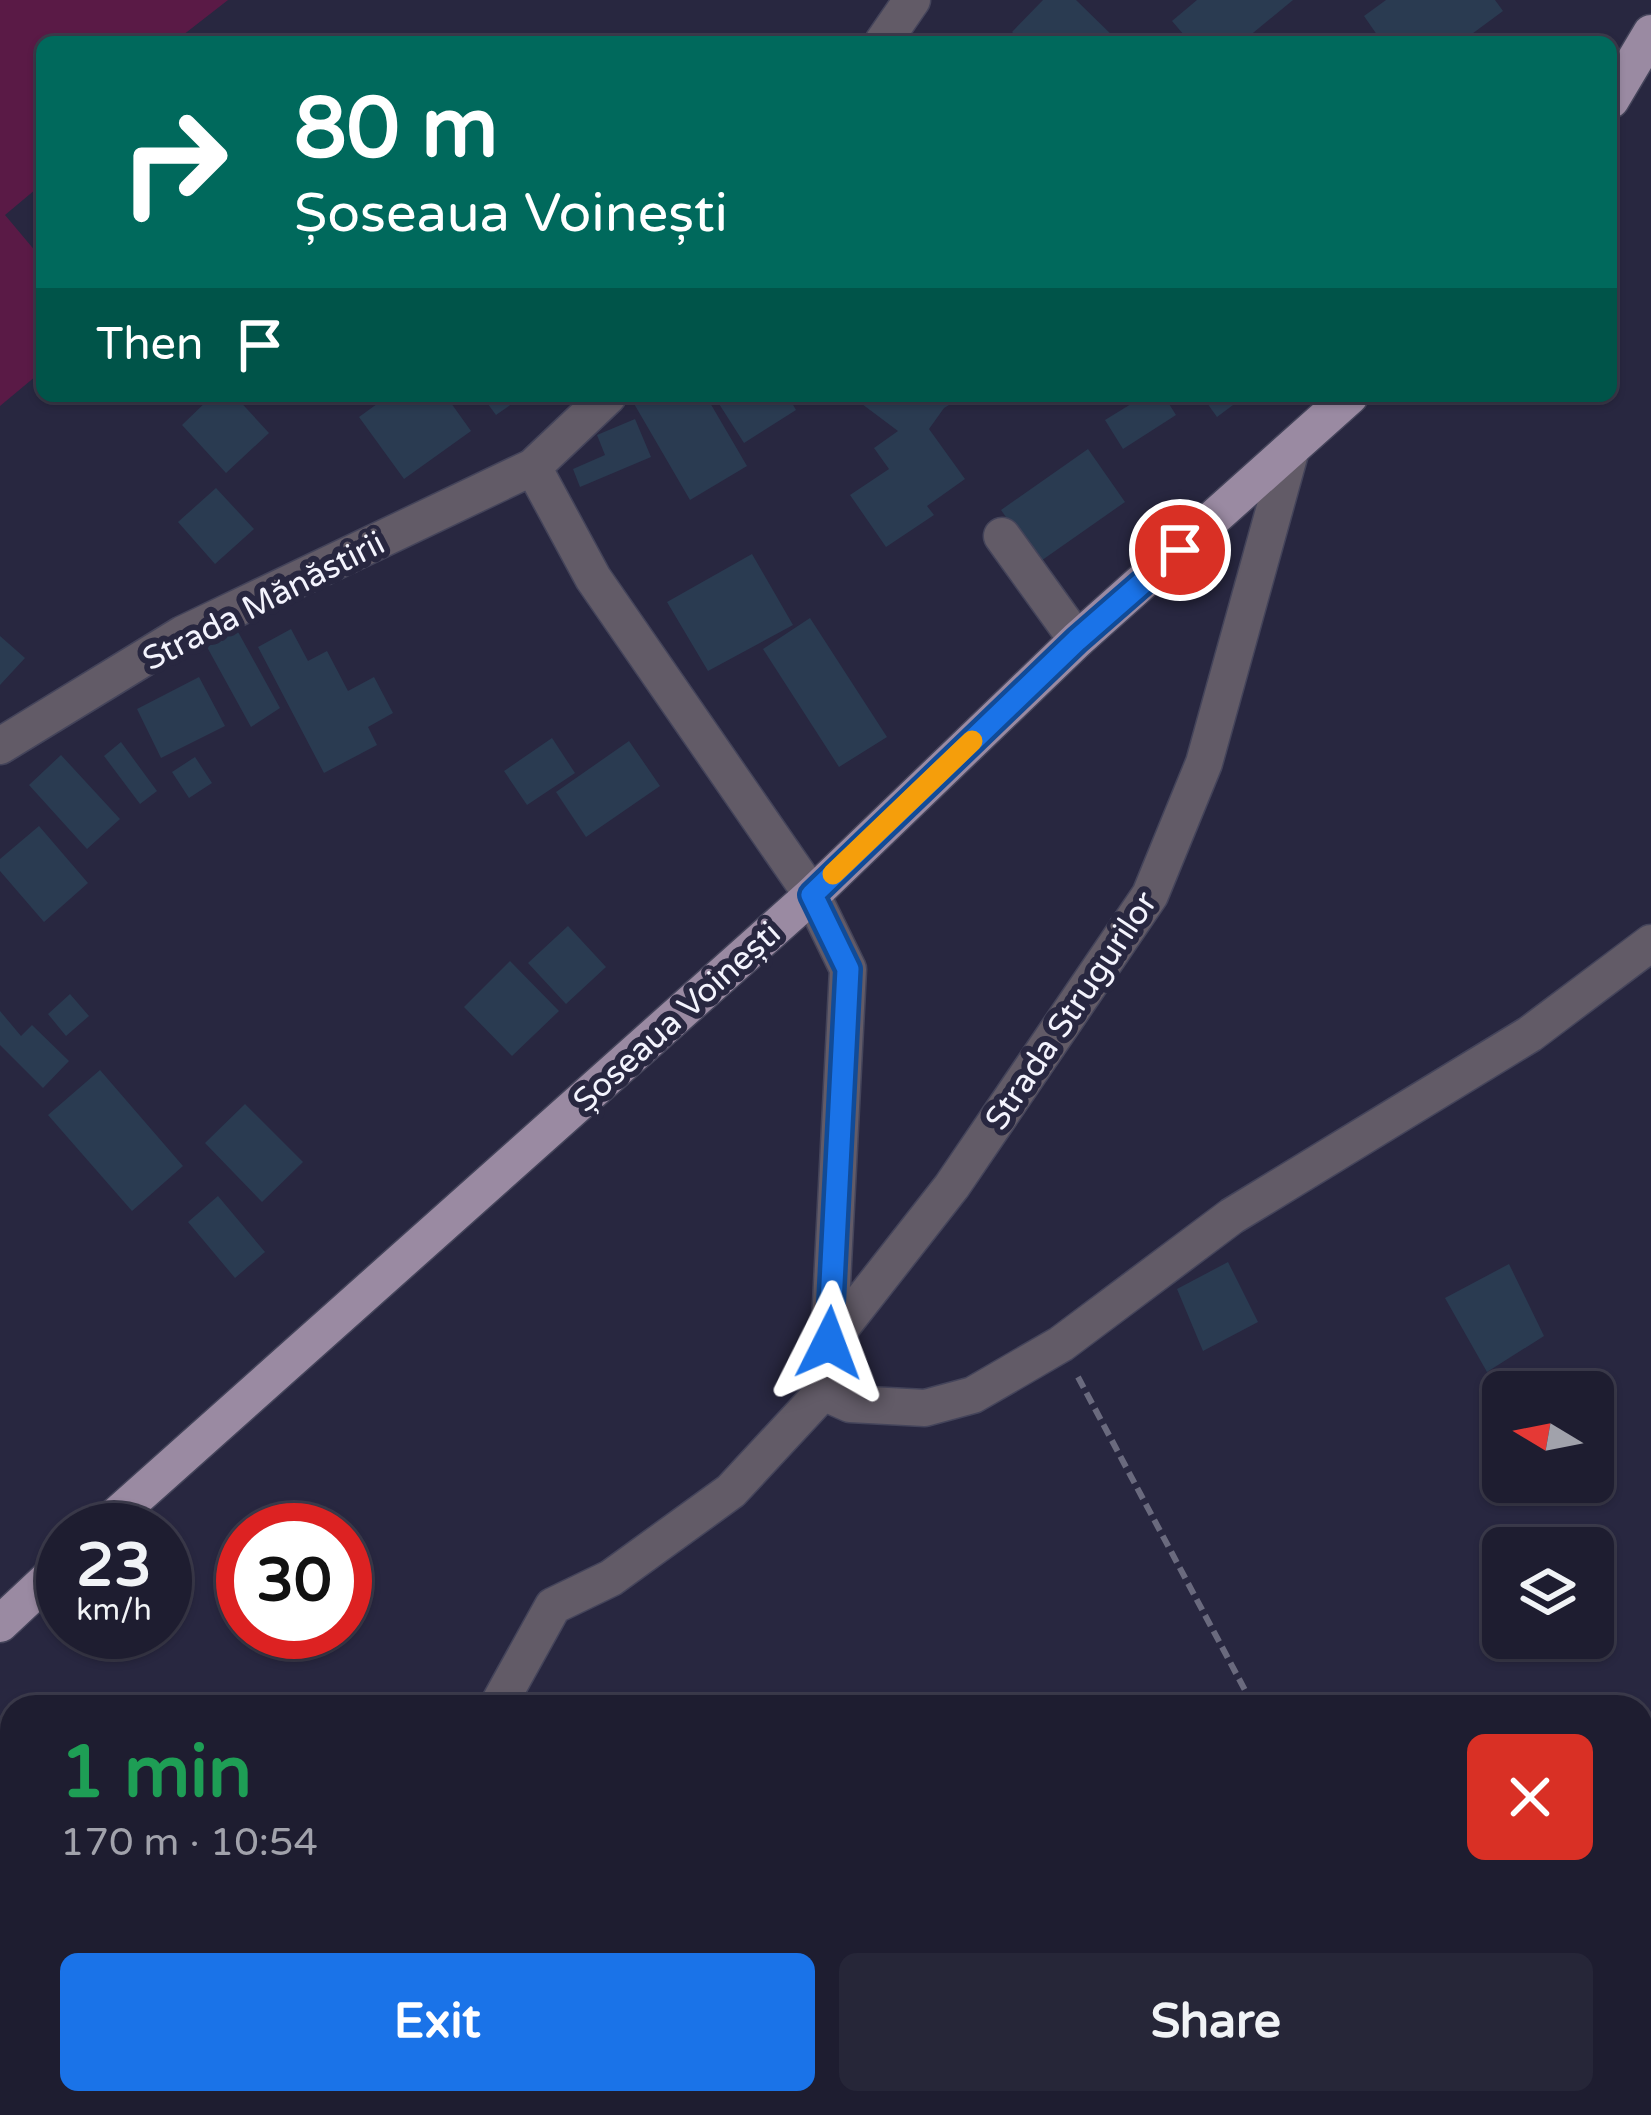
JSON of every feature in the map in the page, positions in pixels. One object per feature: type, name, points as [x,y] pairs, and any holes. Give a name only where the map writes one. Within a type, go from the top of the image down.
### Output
[{"type":"main road","points":[[1617,90],[1651,33]]},
{"type":"main road","name":"Șoseaua Voinești","points":[[130,1503],[812,895],[1077,640],[1344,402]]},
{"type":"main road","points":[[0,1624],[36,1590]]},
{"type":"street","points":[[887,36],[912,0]]},
{"type":"street","name":"Strada Mănăstirii","points":[[0,746],[183,634],[533,467],[602,402]]},
{"type":"street","name":"Strada Strugurilor","points":[[829,1343],[952,1186],[1150,895],[1204,763],[1289,453]]},
{"type":"street","points":[[504,1695],[553,1606],[611,1578],[730,1491],[823,1392],[848,969],[812,895],[593,578],[533,467]]},
{"type":"street","points":[[1002,536],[1077,640]]},
{"type":"street","points":[[823,1392],[850,1404],[925,1408],[973,1395],[1061,1344],[1232,1216],[1530,1034],[1650,945]]},
{"type":"path","points":[[1061,1344],[1248,1695]]},
{"type":"shaded area","points":[[0,0],[228,0],[182,36],[36,36],[36,189],[5,215],[36,252],[36,376],[0,406]]},
{"type":"building","points":[[1043,0],[1076,0],[1113,36],[1016,36],[1012,32]]},
{"type":"building","points":[[1197,0],[1293,0],[1249,36],[1185,36],[1172,21]]},
{"type":"building","points":[[1386,0],[1495,0],[1503,11],[1469,36],[1378,36],[1364,16]]},
{"type":"building","points":[[206,402],[241,402],[269,433],[226,473],[182,425]]},
{"type":"building","points":[[380,402],[450,402],[471,431],[404,479],[359,417]]},
{"type":"building","points":[[486,402],[514,402],[496,415]]},
{"type":"building","points":[[633,402],[710,402],[747,466],[690,500]]},
{"type":"building","points":[[718,402],[791,402],[796,410],[744,443]]},
{"type":"building","points":[[954,402],[929,429],[965,479],[927,506],[934,515],[886,547],[850,495],[889,469],[874,448],[898,431],[862,404]]},
{"type":"building","points":[[1134,402],[1168,402],[1176,415],[1123,449],[1105,420]]},
{"type":"building","points":[[1206,402],[1237,402],[1217,417]]},
{"type":"building","points":[[635,419],[651,457],[580,487],[573,469],[605,455],[597,435]]},
{"type":"building","points":[[1088,449],[1125,502],[1038,563],[1001,510]]},
{"type":"building","points":[[216,488],[254,529],[215,564],[178,522]]},
{"type":"building","points":[[752,554],[793,625],[708,671],[667,602]]},
{"type":"building","points":[[810,618],[887,737],[839,767],[763,649]]},
{"type":"building","points":[[291,629],[308,661],[327,651],[348,691],[374,677],[393,713],[368,727],[377,745],[324,773],[258,647]]},
{"type":"building","points":[[237,630],[280,708],[251,727],[207,647]]},
{"type":"building","points":[[0,636],[25,658],[0,685]]},
{"type":"building","points":[[199,677],[225,726],[161,758],[137,709]]},
{"type":"building","points":[[552,738],[575,773],[527,805],[504,771]]},
{"type":"building","points":[[629,741],[660,786],[586,837],[556,792]]},
{"type":"building","points":[[121,742],[157,791],[140,804],[104,756]]},
{"type":"building","points":[[61,755],[120,819],[87,849],[29,785]]},
{"type":"building","points":[[195,757],[212,783],[189,798],[172,772]]},
{"type":"building","points":[[39,826],[88,883],[44,922],[0,871],[0,859]]},
{"type":"building","points":[[568,926],[606,967],[566,1004],[528,963]]},
{"type":"building","points":[[510,961],[559,1011],[512,1056],[464,1007]]},
{"type":"building","points":[[70,994],[89,1016],[66,1036],[48,1014]]},
{"type":"building","points":[[0,1011],[21,1036],[32,1025],[69,1061],[43,1088],[0,1045]]},
{"type":"building","points":[[100,1070],[183,1166],[132,1211],[48,1115]]},
{"type":"building","points":[[245,1104],[303,1162],[262,1202],[205,1143]]},
{"type":"building","points":[[218,1196],[265,1252],[235,1278],[188,1222]]},
{"type":"building","points":[[1228,1262],[1258,1322],[1203,1351],[1177,1289]]},
{"type":"building","points":[[1509,1264],[1544,1336],[1486,1371],[1445,1298]]},
{"type":"slow traffic","points":[[833,874],[972,741]]},
{"type":"route","points":[[829,1343],[848,969],[812,895],[1077,640],[1180,550]]}]
